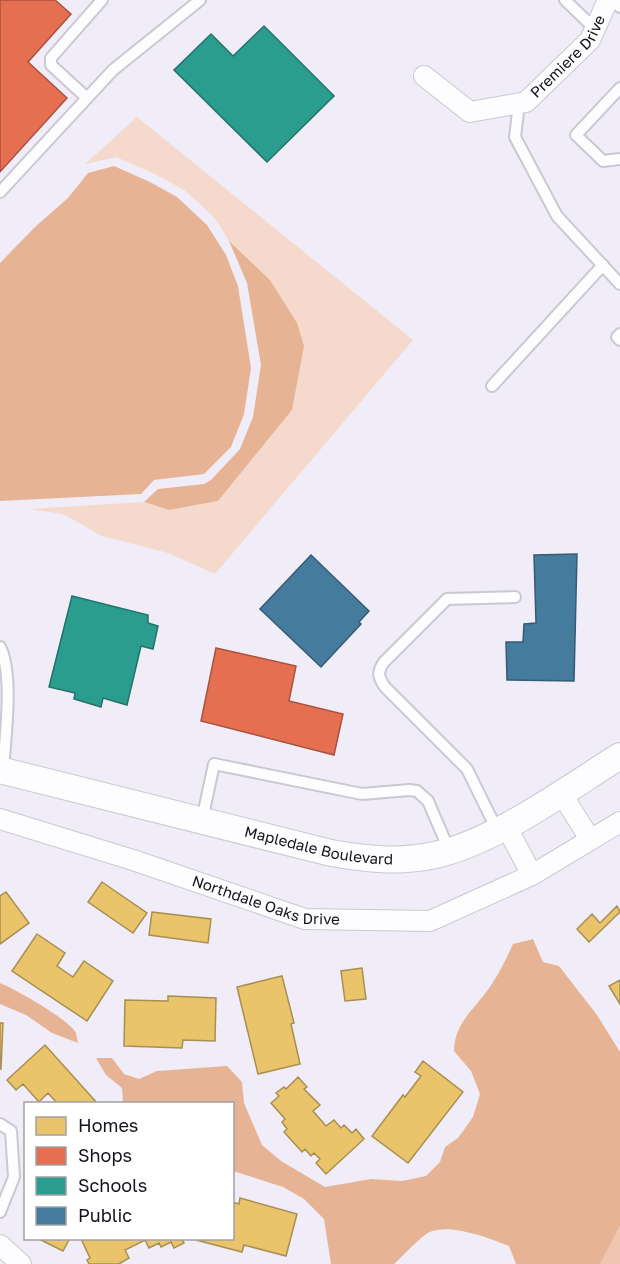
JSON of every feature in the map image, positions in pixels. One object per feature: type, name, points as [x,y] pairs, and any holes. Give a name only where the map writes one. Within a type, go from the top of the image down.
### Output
[{"type":"street","name":"Premiere Drive","points":[[424,76],[470,112],[526,102],[590,40],[608,0]]},
{"type":"street","name":"Mapledale Boulevard","points":[[1,774],[202,820],[330,853],[370,860],[435,855],[472,842],[501,828],[620,756]]},
{"type":"street","points":[[561,793],[591,839]]},
{"type":"street","name":"Northdale Oaks Drive","points":[[0,819],[133,860],[305,919],[430,921],[532,875],[620,822]]},
{"type":"street","points":[[501,828],[532,875]]},
{"type":"street","points":[[0,1245],[21,1264]]},
{"type":"lane","points":[[87,99],[51,65],[51,58],[102,0]]},
{"type":"lane","points":[[0,192],[113,70],[200,0]]},
{"type":"lane","points":[[565,0],[595,29]]},
{"type":"lane","points":[[613,0],[620,7]]},
{"type":"lane","points":[[620,88],[576,135],[603,161],[620,159]]},
{"type":"lane","points":[[519,104],[515,137],[556,216],[620,284]]},
{"type":"lane","points":[[492,386],[603,265]]},
{"type":"lane","points":[[620,334],[617,337],[620,340]]},
{"type":"lane","points":[[501,828],[467,769],[385,687],[378,673],[384,662],[447,599],[515,597]]},
{"type":"lane","points":[[0,647],[3,652],[7,682],[3,707],[1,774]]},
{"type":"lane","points":[[202,820],[214,764],[362,794],[417,791],[428,801],[449,850]]},
{"type":"lane","points":[[0,1124],[11,1131],[14,1177],[0,1212]]},
{"type":"shaded area","points":[[137,117],[413,340],[215,574],[168,553],[102,536],[63,514],[30,509],[144,502],[169,510],[218,501],[292,410],[270,280],[229,241],[214,217],[184,190],[116,157],[85,164]]},
{"type":"shaded area","points":[[114,166],[177,197],[207,225],[226,255],[238,286],[251,368],[244,414],[231,447],[204,474],[154,480],[141,494],[0,501],[0,263],[35,227],[68,198],[88,173]]},
{"type":"shaded area","points":[[229,241],[270,280],[297,323],[304,346],[292,410],[218,501],[169,510],[144,502],[158,489],[204,484],[211,480],[240,449],[253,417],[261,365],[247,283]]},
{"type":"shaded area","points":[[533,939],[543,962],[559,966],[597,1015],[620,1052],[620,1225],[600,1264],[516,1264],[509,1246],[459,1230],[448,1229],[426,1234],[394,1264],[331,1264],[324,1219],[304,1199],[283,1187],[234,1171],[234,1102],[123,1102],[122,1088],[106,1075],[96,1058],[112,1058],[124,1074],[139,1079],[157,1071],[227,1066],[242,1082],[244,1103],[262,1145],[281,1161],[325,1187],[371,1179],[402,1181],[426,1176],[440,1162],[445,1147],[458,1138],[473,1117],[480,1094],[471,1071],[454,1051],[455,1040],[468,1014],[496,977],[513,944]]},
{"type":"shaded area","points":[[0,983],[29,998],[72,1027],[78,1043],[52,1033],[26,1015],[0,1004]]},
{"type":"shaded area","points":[[620,1223],[620,1264],[598,1264]]},
{"type":"building: Homes","points":[[102,882],[147,913],[133,933],[88,902]]},
{"type":"building: Homes","points":[[6,892],[29,923],[0,944],[0,896]]},
{"type":"building: Homes","points":[[617,906],[620,912],[589,942],[577,929],[592,914],[600,923]]},
{"type":"building: Homes","points":[[152,912],[211,919],[208,943],[149,935]]},
{"type":"building: Homes","points":[[37,934],[65,953],[57,966],[73,977],[84,961],[113,981],[87,1021],[12,971]]},
{"type":"building: Homes","points":[[362,968],[366,999],[345,1001],[341,971]]},
{"type":"building: Homes","points":[[282,976],[294,1023],[291,1024],[300,1064],[258,1074],[237,987]]},
{"type":"building: Homes","points":[[620,980],[620,1004],[609,986]]},
{"type":"building: Homes","points":[[168,996],[216,998],[215,1041],[183,1040],[182,1048],[124,1046],[125,1000],[168,1001]]},
{"type":"building: Homes","points":[[0,1023],[3,1023],[1,1069],[0,1069]]},
{"type":"building: Homes","points":[[45,1045],[96,1102],[56,1102],[48,1093],[39,1102],[23,1084],[16,1090],[7,1080]]},
{"type":"building: Homes","points":[[423,1061],[463,1092],[408,1163],[372,1136],[403,1095],[405,1097],[421,1076],[415,1072]]},
{"type":"building: Homes","points":[[298,1077],[307,1087],[304,1089],[320,1105],[313,1111],[326,1126],[334,1120],[341,1128],[344,1125],[352,1133],[356,1129],[364,1139],[326,1174],[316,1163],[320,1159],[314,1153],[311,1156],[305,1149],[302,1152],[284,1132],[287,1129],[282,1122],[285,1119],[271,1103],[279,1096],[276,1093],[284,1087],[286,1089]]},
{"type":"building: Homes","points":[[240,1198],[297,1214],[286,1256],[244,1245],[242,1252],[196,1240],[234,1240],[234,1203],[239,1204]]},
{"type":"building: Homes","points":[[41,1240],[69,1240],[63,1251]]},
{"type":"building: Homes","points":[[145,1240],[125,1250],[129,1258],[119,1264],[89,1264],[87,1260],[90,1258],[82,1241]]},
{"type":"building: Homes","points":[[145,1240],[183,1240],[184,1243],[174,1248],[171,1242],[161,1247],[159,1243],[149,1248]]},
{"type":"building: Shops","points":[[0,0],[55,0],[71,14],[28,62],[67,98],[0,172]]},
{"type":"building: Shops","points":[[216,648],[296,666],[289,701],[343,714],[334,755],[201,721]]},
{"type":"building: Schools","points":[[264,26],[334,96],[267,162],[174,70],[211,34],[233,56]]},
{"type":"building: Schools","points":[[72,596],[148,615],[148,623],[158,626],[153,649],[141,646],[127,705],[103,698],[101,707],[74,699],[75,693],[49,687]]},
{"type":"building: Public","points":[[577,554],[574,681],[507,680],[506,642],[523,642],[524,624],[536,623],[534,555]]},
{"type":"building: Public","points":[[311,555],[369,611],[359,622],[361,624],[321,667],[260,609]]}]
